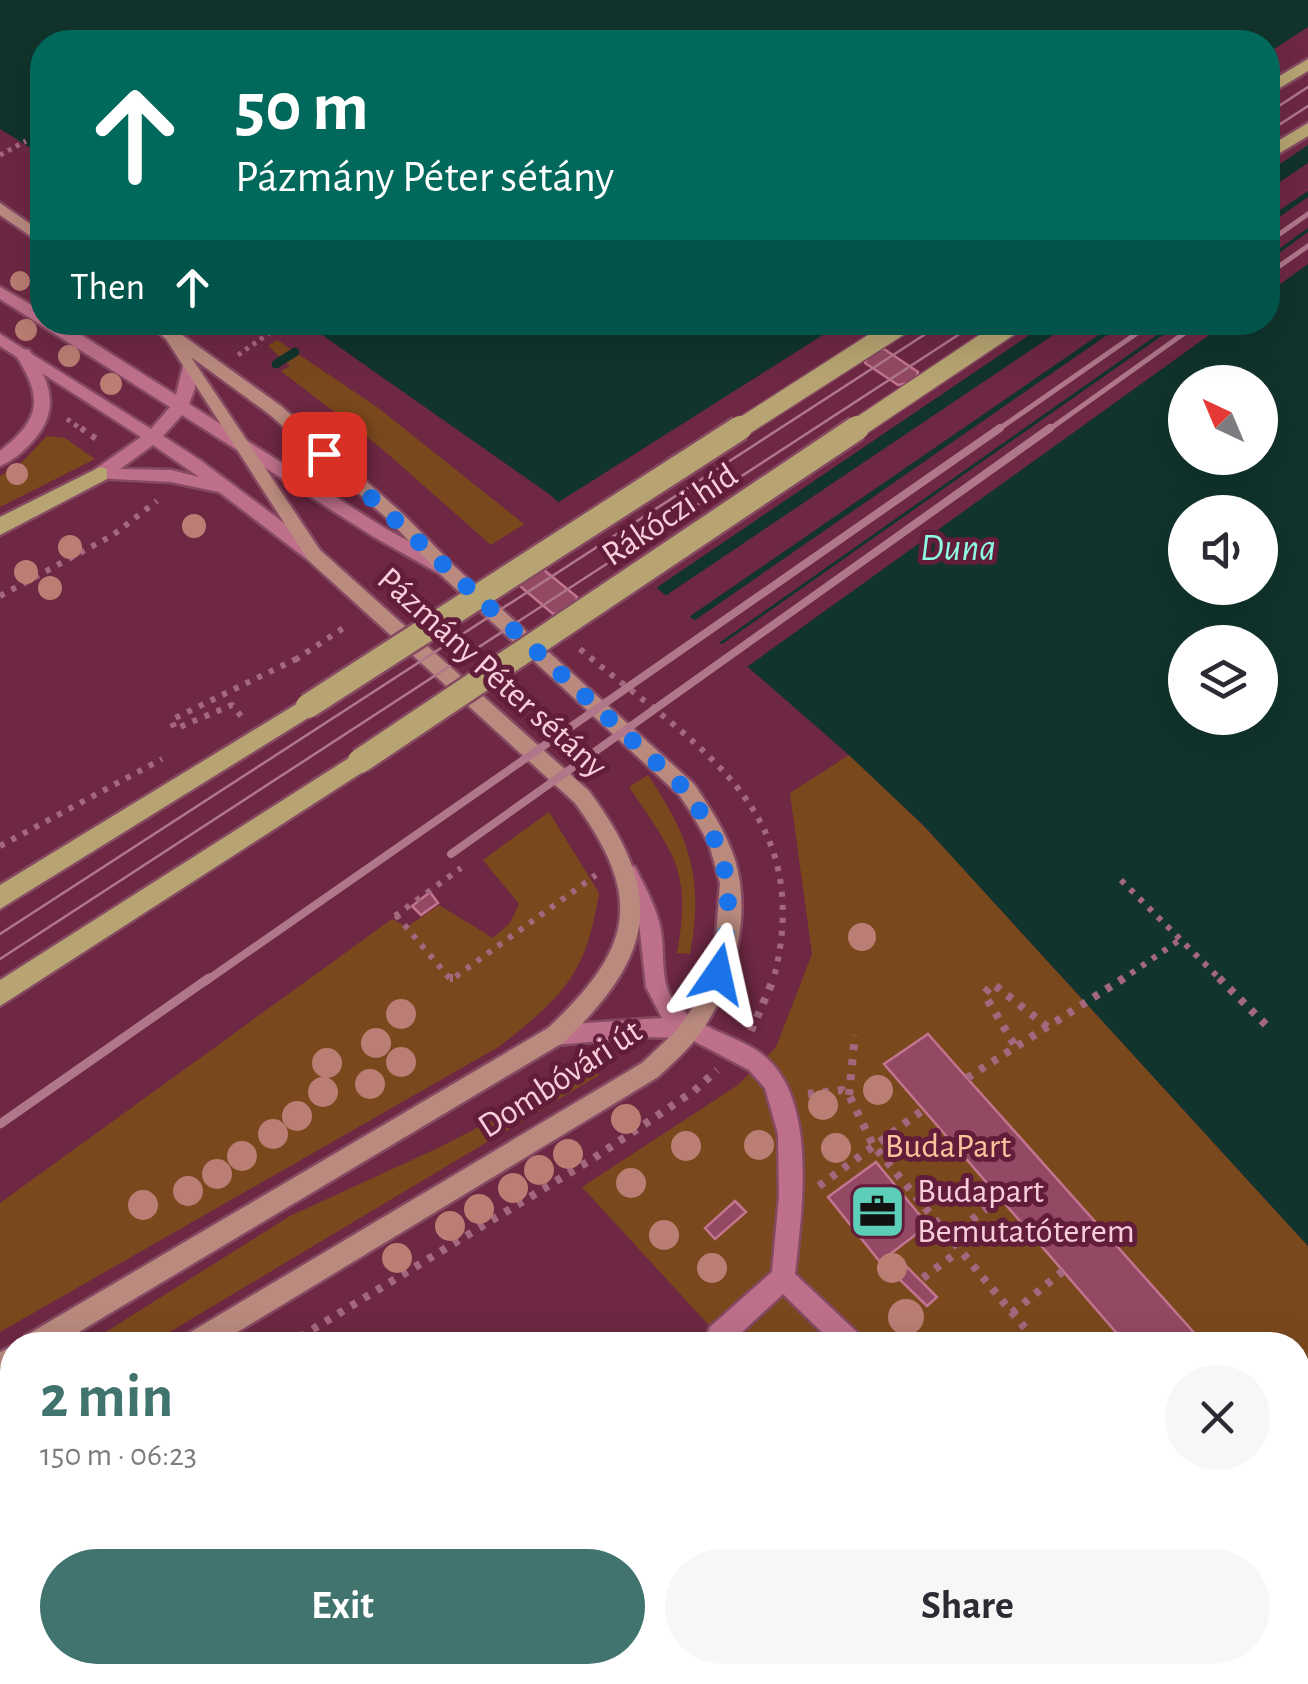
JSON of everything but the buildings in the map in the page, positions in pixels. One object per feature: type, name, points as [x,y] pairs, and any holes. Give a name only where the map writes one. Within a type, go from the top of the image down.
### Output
[{"type":"main road","points":[[1280,82],[1308,64]]},
{"type":"main road","points":[[1280,146],[1308,128]]},
{"type":"main road","points":[[0,208],[30,230]]},
{"type":"main road","points":[[165,335],[232,436]]},
{"type":"main road","points":[[170,335],[275,410],[397,518],[447,570]]},
{"type":"main road","name":"Rákóczi híd","points":[[0,898],[308,706],[886,335]]},
{"type":"main road","name":"Rákóczi híd","points":[[0,994],[360,761],[997,335]]},
{"type":"main road","name":"Pázmány Péter sétány","points":[[232,436],[314,555],[582,796],[618,845]]},
{"type":"main road","points":[[0,527],[100,474]]},
{"type":"main road","name":"Pázmány Péter sétány","points":[[447,570],[646,750]]},
{"type":"main road","name":"Dombóvári út","points":[[216,1332],[650,1070],[692,1028],[712,997],[723,952],[730,906],[728,868],[713,829],[696,803],[646,750]]},
{"type":"main road","name":"Dombóvári út","points":[[56,1332],[556,1035],[593,1004],[614,974],[627,942],[631,910],[627,870],[618,845]]},
{"type":"street","points":[[0,292],[30,311]]},
{"type":"street","name":"Pázmány Péter sétány","points":[[70,335],[380,533],[447,570]]},
{"type":"street","name":"Pázmány Péter sétány","points":[[0,340],[233,492],[314,555]]},
{"type":"street","points":[[0,460],[28,436],[45,404],[40,375],[23,354]]},
{"type":"street","points":[[100,474],[151,436],[182,405],[190,389],[189,370]]},
{"type":"street","points":[[100,474],[181,478],[233,492]]},
{"type":"street","points":[[627,870],[650,924],[654,975],[665,1006],[692,1028],[759,1064],[778,1090],[791,1162],[783,1278],[724,1332]]},
{"type":"street","points":[[556,1035],[642,1027],[692,1028]]},
{"type":"street","points":[[783,1278],[839,1332]]},
{"type":"path","points":[[0,156],[26,141]]},
{"type":"path","points":[[244,350],[266,335]]},
{"type":"path","points":[[45,404],[121,459]]},
{"type":"path","points":[[0,596],[113,535],[158,501],[137,475]]},
{"type":"path","points":[[253,683],[348,625]]},
{"type":"path","points":[[240,716],[232,705],[175,729],[171,720],[296,659]]},
{"type":"path","points":[[227,724],[257,706]]},
{"type":"path","points":[[0,846],[169,756]]},
{"type":"path","points":[[461,868],[395,916],[451,980],[596,875],[590,865]]},
{"type":"path","points":[[1121,880],[1268,1027]]},
{"type":"path","points":[[967,1078],[1014,1044],[1050,1029],[1181,940]]},
{"type":"path","points":[[1014,1044],[984,994],[993,984],[1050,1029]]},
{"type":"path","points":[[855,1035],[849,1094],[873,1145],[1028,1332]]},
{"type":"path","points":[[308,1332],[594,1158],[694,1091],[738,1052]]},
{"type":"path","points":[[778,1090],[792,1096],[842,1090],[849,1094]]},
{"type":"path","points":[[790,1208],[924,1110]]},
{"type":"path","points":[[948,1238],[1000,1198]]},
{"type":"path","points":[[923,1278],[959,1251]]},
{"type":"path","points":[[1012,1313],[1062,1271]]},
{"type":"green space","points":[[277,340],[377,407],[524,524],[491,545],[381,448],[281,371],[290,366],[268,346]]},
{"type":"green space","points":[[47,436],[65,438],[95,459],[0,507],[0,476],[20,464]]},
{"type":"green space","name":"BudaPart","points":[[849,755],[924,826],[1308,1246],[1308,1332],[715,1332],[582,1187],[738,1085],[776,1047],[812,954],[790,793]]},
{"type":"green space","points":[[648,775],[674,819],[690,860],[695,903],[690,954],[677,953],[682,901],[676,864],[629,787]]},
{"type":"green space","points":[[549,812],[599,893],[579,964],[540,1013],[500,1046],[0,1332],[0,1203],[392,919],[407,927],[439,905],[493,938],[510,923],[519,904],[483,860]]},
{"type":"green space","points":[[594,1068],[599,1075],[170,1332],[106,1332],[290,1216],[438,1148]]},
{"type":"water","name":"Duna","points":[[0,0],[1308,0],[1308,1246],[924,826],[849,755],[549,494],[322,335],[1280,335],[1280,30],[30,30],[30,148],[0,129]]},
{"type":"pier","points":[[1308,27],[1308,145],[1280,164],[1280,45]]},
{"type":"pier","points":[[1308,163],[1308,191],[1280,210],[1280,182]]},
{"type":"pier","points":[[1308,197],[1308,228],[1280,248],[1280,217]]},
{"type":"pier","points":[[1308,232],[1308,264],[1280,284],[1280,252]]},
{"type":"pier","points":[[823,335],[1029,335],[653,590],[554,505]]},
{"type":"pier","points":[[1053,335],[1099,335],[686,619],[662,598]]},
{"type":"pier","points":[[1107,335],[1157,335],[716,645],[691,623]]},
{"type":"pier","points":[[1163,335],[1209,335],[744,669],[718,647]]},
{"type":"waterway","points":[[276,364],[295,352]]},
{"type":"tram line","points":[[1280,105],[1308,87]]},
{"type":"tram line","points":[[1280,124],[1308,106]]},
{"type":"tram line","points":[[0,934],[924,335]]},
{"type":"tram line","points":[[0,959],[958,335]]},
{"type":"railway","points":[[1280,234],[1308,214]]},
{"type":"railway","points":[[1280,266],[1308,246]]},
{"type":"railway","points":[[996,431],[1134,335]]},
{"type":"railway","points":[[1047,431],[1182,335]]},
{"type":"railway","points":[[206,981],[1000,428]]},
{"type":"railway","points":[[451,854],[1050,428]]},
{"type":"railway","points":[[0,1124],[209,978]]},
{"type":"place","name":"Budapart Bemutatóterem","points":[[878,1211]]},
{"type":"route","points":[[324,454],[686,790],[713,829],[728,868],[730,906],[718,974]]}]
